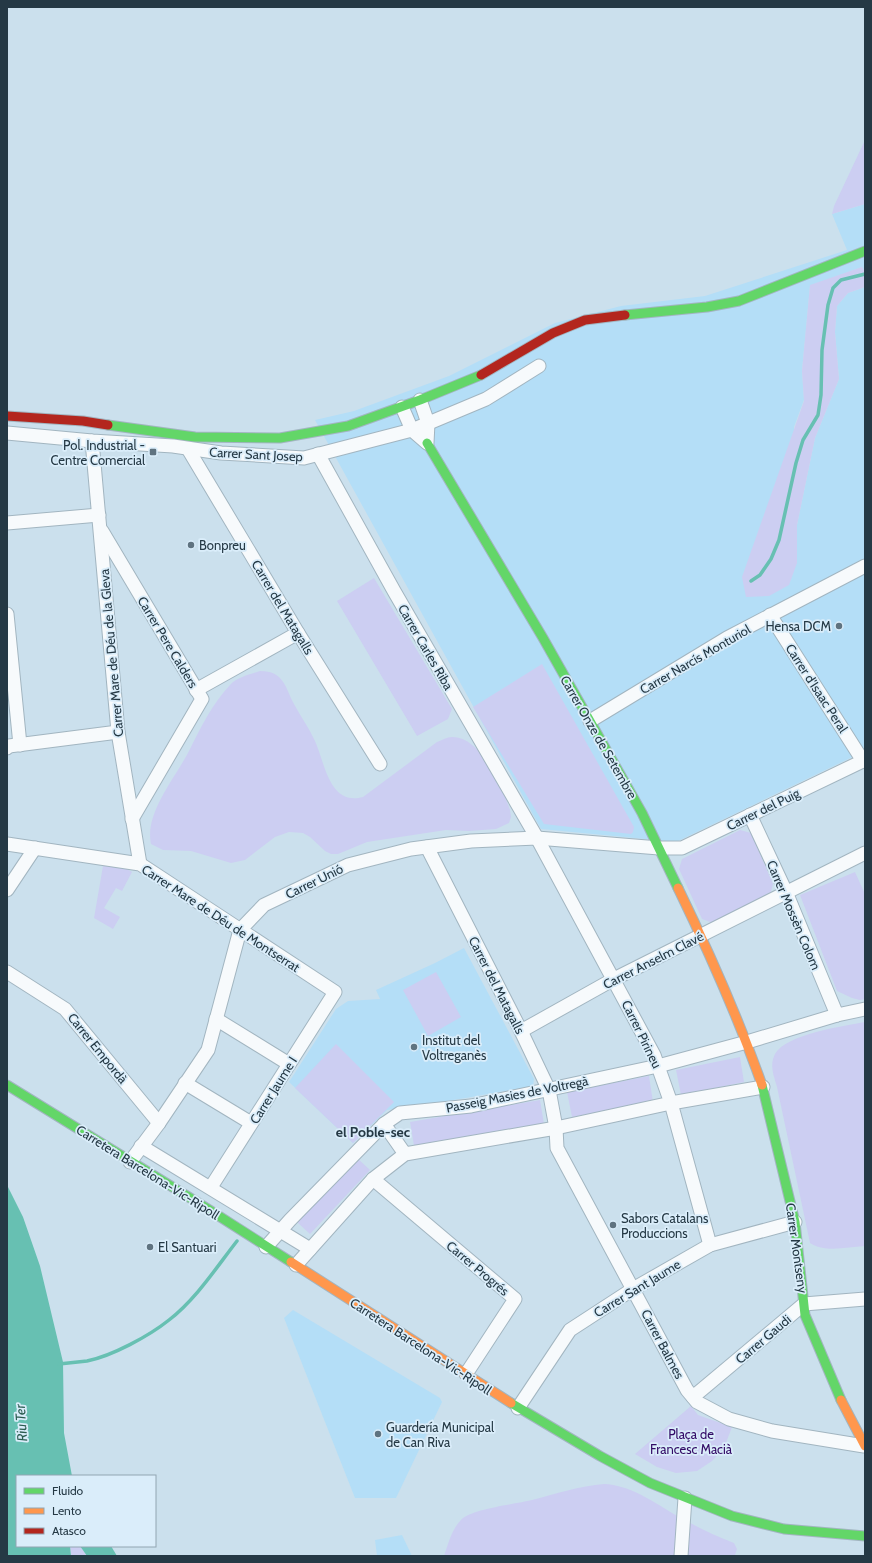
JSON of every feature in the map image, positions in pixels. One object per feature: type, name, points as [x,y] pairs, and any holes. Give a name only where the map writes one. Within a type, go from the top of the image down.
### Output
[{"type":"street","points":[[7,416],[82,421],[195,437],[280,438],[348,426],[402,407],[484,374],[553,333],[585,320],[707,307],[739,301],[865,251]]},
{"type":"street","name":"Carrer Sant Josep","points":[[7,433],[220,453],[304,458],[412,430],[428,424],[486,399],[539,366]]},
{"type":"street","points":[[420,400],[428,424],[427,444]]},
{"type":"street","points":[[402,407],[412,430],[427,444]]},
{"type":"street","name":"Carrer Sant Josep","points":[[7,424],[91,433],[121,443]]},
{"type":"street","name":"Carrer Mare de Déu de la Gleva","points":[[92,441],[118,732],[140,864]]},
{"type":"street","name":"Carrer Onze de Setembre","points":[[427,444],[539,631],[642,813],[701,935],[748,1042]]},
{"type":"street","name":"Carrer del Matagalls","points":[[188,449],[298,633],[380,764]]},
{"type":"street","name":"Carrer Carles Riba","points":[[318,454],[394,591],[537,838]]},
{"type":"street","points":[[7,523],[99,521]]},
{"type":"street","name":"Carrer Pere Calders","points":[[99,521],[202,699],[132,819]]},
{"type":"street","name":"Carrer Narcís Monturiol","points":[[590,721],[727,638],[865,566]]},
{"type":"street","points":[[7,614],[11,746],[118,732]]},
{"type":"street","name":"Carrer d'Isaac Peral","points":[[770,616],[864,760]]},
{"type":"street","points":[[196,690],[298,633]]},
{"type":"street","name":"Carrer del Puig","points":[[659,848],[682,848],[864,760]]},
{"type":"street","name":"Carrer Mossèn Colom","points":[[750,815],[786,892],[836,1015]]},
{"type":"street","name":"Carrer Unió","points":[[130,1162],[208,1050],[240,930],[264,905],[348,864],[411,849],[471,841],[537,838],[659,848]]},
{"type":"street","name":"Carrer Pirineu","points":[[537,838],[654,1055],[671,1102],[710,1245]]},
{"type":"street","name":"Carrer Mare de Déu de Montserrat","points":[[7,844],[140,864],[335,992]]},
{"type":"street","name":"Carrer del Matagalls","points":[[427,847],[521,1031],[549,1090],[556,1128]]},
{"type":"street","points":[[7,890],[35,848]]},
{"type":"street","name":"Carrer Anselm Clavé","points":[[521,1031],[614,980],[865,853]]},
{"type":"street","name":"Carrer Empordà","points":[[7,972],[65,1009],[159,1122]]},
{"type":"street","name":"Carrer Jaume I","points":[[211,1187],[335,992]]},
{"type":"street","name":"Passeig Masies de Voltregà","points":[[266,1248],[281,1230],[384,1124],[400,1113],[471,1106],[658,1066],[748,1042],[836,1015],[865,1009]]},
{"type":"street","points":[[216,1020],[289,1064]]},
{"type":"street","name":"Carrer Montseny","points":[[748,1042],[763,1088],[795,1222],[804,1315],[845,1410],[864,1446]]},
{"type":"street","points":[[185,1083],[251,1123]]},
{"type":"street","name":"Carretera Barcelona-Vic-Ripoll","points":[[7,1085],[200,1204],[266,1248],[296,1265],[518,1408],[606,1460],[650,1483],[732,1516],[784,1529],[865,1536]]},
{"type":"street","points":[[296,1265],[373,1179],[405,1154],[556,1128],[671,1102],[763,1088]]},
{"type":"street","points":[[384,1124],[405,1154]]},
{"type":"street","name":"Carrer Balmes","points":[[556,1128],[558,1148],[692,1397],[697,1402],[729,1419],[743,1423],[772,1431],[864,1446]]},
{"type":"street","points":[[141,1146],[211,1187],[310,1249]]},
{"type":"street","name":"Carrer Progrés","points":[[373,1179],[515,1300],[466,1374]]},
{"type":"street","name":"Carrer Sant Jaume","points":[[518,1408],[570,1330],[633,1289],[710,1245],[795,1222]]},
{"type":"street","points":[[804,1304],[865,1299]]},
{"type":"street","name":"Carrer Gaudi","points":[[692,1397],[804,1304]]},
{"type":"street","points":[[681,1556],[685,1498]]},
{"type":"shaded area","points":[[865,204],[865,272],[862,267],[810,286],[802,371],[804,400],[794,427],[797,563],[797,525],[815,438],[839,379],[835,332],[837,306],[848,293],[865,287],[865,751],[676,842],[541,829],[315,420],[354,411],[449,376],[555,323],[621,306],[705,296],[847,250],[832,214]]},
{"type":"shaded area","name":"Institut del Voltreganès","points":[[464,948],[534,1079],[533,1086],[387,1110],[353,1143],[289,1082],[336,1009],[348,1001],[380,999],[376,990]]},
{"type":"shaded area","name":"Guardería Municipal de Can Riva","points":[[293,1310],[440,1398],[442,1402],[396,1498],[355,1498],[284,1318]]},
{"type":"shaded area","points":[[402,1535],[412,1556],[377,1556],[375,1540]]},
{"type":"green space","points":[[865,140],[865,204],[832,214],[834,206]]},
{"type":"green space","points":[[862,267],[865,272],[865,287],[848,293],[837,306],[835,332],[839,379],[815,438],[797,525],[797,563],[789,585],[769,596],[746,597],[742,577],[804,401],[802,371],[810,285]]},
{"type":"green space","points":[[374,578],[452,709],[448,719],[417,736],[337,601]]},
{"type":"green space","points":[[542,664],[634,827],[631,834],[544,824],[473,707]]},
{"type":"green space","points":[[260,671],[274,674],[283,681],[315,741],[330,781],[343,795],[352,798],[363,797],[437,742],[452,737],[463,739],[473,745],[489,765],[502,789],[510,810],[511,817],[509,823],[496,829],[469,831],[446,830],[367,842],[338,854],[331,854],[325,851],[310,837],[303,833],[289,832],[275,837],[245,860],[231,863],[191,851],[163,850],[151,844],[150,832],[152,819],[157,807],[213,707],[233,682],[244,676]]},
{"type":"green space","points":[[740,830],[751,833],[773,884],[770,895],[713,923],[702,919],[679,869],[682,859]]},
{"type":"green space","points":[[103,866],[125,868],[132,872],[122,891],[116,888],[104,908],[120,917],[113,929],[94,918]]},
{"type":"green space","points":[[855,872],[865,894],[865,999],[860,1000],[837,991],[800,895]]},
{"type":"green space","points":[[436,972],[461,1017],[428,1036],[403,990]]},
{"type":"green space","points":[[865,1022],[865,1246],[836,1249],[822,1248],[810,1243],[777,1087],[773,1075],[772,1062],[775,1054],[781,1047],[791,1041],[816,1032]]},
{"type":"green space","points":[[336,1044],[394,1102],[353,1143],[295,1088]]},
{"type":"green space","points":[[740,1057],[744,1082],[681,1095],[676,1070]]},
{"type":"green space","points":[[649,1076],[653,1102],[572,1117],[567,1092]]},
{"type":"green space","points":[[540,1100],[544,1124],[414,1146],[410,1122]]},
{"type":"green space","points":[[357,1158],[370,1170],[310,1234],[297,1222]]},
{"type":"green space","name":"Plaça de Francesc Macià","points":[[691,1406],[698,1415],[732,1427],[724,1448],[712,1461],[697,1471],[676,1473],[657,1467],[635,1454]]},
{"type":"green space","points":[[604,1484],[622,1487],[640,1494],[694,1525],[734,1543],[737,1549],[735,1555],[444,1556],[455,1528],[466,1516],[494,1507],[532,1500],[577,1488]]},
{"type":"green space","points":[[70,1547],[81,1547],[87,1556],[71,1556]]},
{"type":"water","name":"Riu Ter","points":[[7,1185],[23,1217],[40,1266],[63,1362],[64,1433],[72,1475],[16,1475],[16,1547],[70,1547],[71,1556],[7,1556]]},
{"type":"water","points":[[81,1547],[112,1547],[117,1556],[87,1556]]},
{"type":"waterway","points":[[751,581],[760,575],[771,559],[779,540],[796,463],[803,440],[818,415],[821,395],[822,350],[828,305],[833,288],[841,280],[865,274]]},
{"type":"waterway","points":[[59,1364],[87,1361],[108,1355],[141,1339],[161,1326],[179,1312],[197,1293],[237,1241]]},
{"type":"traffic: fast","points":[[625,315],[707,307],[739,301],[865,251]]},
{"type":"traffic: fast","points":[[108,425],[195,437],[280,438],[348,426],[420,400],[481,375]]},
{"type":"traffic: fast","points":[[427,443],[543,638],[642,813],[678,888]]},
{"type":"traffic: fast","points":[[7,1085],[291,1262]]},
{"type":"traffic: fast","points":[[762,1085],[795,1222],[805,1315],[841,1400]]},
{"type":"traffic: fast","points":[[511,1403],[600,1456],[650,1483],[732,1516],[784,1529],[865,1536]]},
{"type":"traffic: slow","points":[[678,888],[723,985],[762,1085]]},
{"type":"traffic: slow","points":[[291,1262],[511,1403]]},
{"type":"traffic: slow","points":[[841,1400],[865,1446]]},
{"type":"traffic: jam","points":[[481,375],[553,333],[585,320],[625,315]]},
{"type":"traffic: jam","points":[[7,416],[83,421],[108,425]]},
{"type":"place","name":"Pol. Industrial - Centre Comercial","points":[[153,452]]},
{"type":"place","name":"Bonpreu","points":[[191,545]]},
{"type":"place","name":"Hensa DCM","points":[[839,626]]},
{"type":"place","name":"Institut del Voltreganès","points":[[414,1047]]},
{"type":"place","name":"Sabors Catalans Produccions","points":[[613,1225]]},
{"type":"place","name":"El Santuari","points":[[150,1247]]},
{"type":"place","name":"Guardería Municipal de Can Riva","points":[[378,1434]]},
{"type":"district","name":"el Poble-sec","points":[[373,1132]]}]
